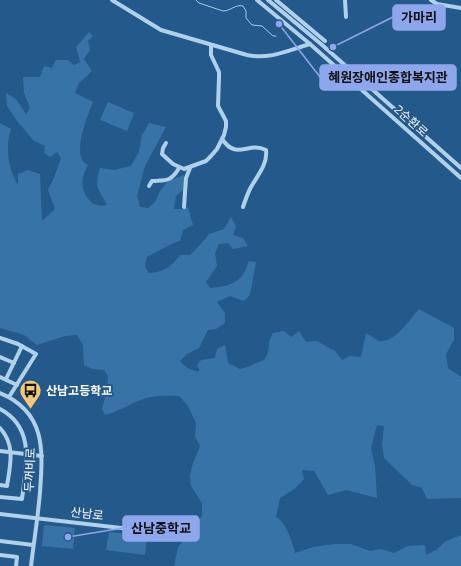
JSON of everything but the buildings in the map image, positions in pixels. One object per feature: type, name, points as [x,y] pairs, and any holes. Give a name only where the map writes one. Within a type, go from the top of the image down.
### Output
[{"type":"street","points":[[112,0],[161,30],[247,55],[261,57],[284,53],[310,44]]},
{"type":"street","name":"2순환로","points":[[257,0],[310,44],[461,178]]},
{"type":"street","name":"2순환로","points":[[268,0],[321,44],[461,168]]},
{"type":"street","points":[[276,0],[325,41]]},
{"type":"street","points":[[345,0],[346,17]]},
{"type":"street","points":[[431,0],[437,4],[461,8]]},
{"type":"street","points":[[166,143],[162,154],[173,164],[184,169],[206,161],[217,149],[226,127],[226,122],[218,106],[219,72],[211,55],[211,45]]},
{"type":"street","points":[[222,138],[226,144],[235,150],[257,148],[266,150],[265,163],[250,189],[243,208]]},
{"type":"street","points":[[184,207],[186,178],[190,167]]},
{"type":"street","points":[[149,186],[152,181],[162,181],[172,178],[179,168]]},
{"type":"street","points":[[0,338],[22,346],[36,354],[9,397]]},
{"type":"street","points":[[6,379],[22,346]]},
{"type":"street","points":[[0,358],[14,363]]},
{"type":"street","points":[[0,377],[17,385]]},
{"type":"street","name":"두꺼비로","points":[[0,393],[9,397],[24,409],[36,427],[40,438],[42,456],[31,566]]},
{"type":"street","points":[[0,409],[14,420],[22,432],[27,454],[22,499],[0,497]]},
{"type":"street","points":[[0,428],[9,441],[11,452],[7,486],[0,485]]},
{"type":"street","points":[[0,451],[42,456]]},
{"type":"street","name":"산남로","points":[[0,514],[173,534]]},
{"type":"street","points":[[0,541],[33,546]]},
{"type":"street","points":[[0,561],[0,555],[17,557],[16,566]]},
{"type":"shaded area","points":[[89,32],[93,36],[88,41],[90,50],[84,59],[92,71],[79,83],[75,93],[93,102],[83,132],[80,148],[83,161],[88,165],[83,176],[83,189],[85,194],[96,205],[107,205],[97,185],[100,168],[114,170],[131,166],[139,152],[142,135],[149,123],[166,127],[145,166],[137,196],[140,207],[148,208],[155,202],[160,191],[168,181],[184,175],[184,189],[176,196],[174,209],[183,209],[188,207],[193,225],[183,230],[180,241],[171,244],[147,257],[145,267],[149,273],[167,268],[180,255],[190,255],[209,234],[224,229],[231,217],[236,226],[233,235],[243,238],[248,246],[233,249],[228,243],[219,244],[215,253],[217,266],[206,282],[210,288],[236,282],[242,276],[249,261],[256,262],[250,295],[244,301],[230,296],[217,302],[225,313],[225,323],[216,329],[208,330],[199,348],[187,354],[180,361],[184,365],[191,370],[200,371],[197,365],[201,360],[215,358],[217,349],[225,345],[228,363],[240,369],[246,367],[264,360],[268,353],[270,340],[273,333],[284,331],[291,337],[299,331],[306,342],[317,341],[335,351],[342,360],[350,356],[361,357],[366,333],[380,341],[391,338],[402,330],[419,309],[454,328],[454,340],[446,354],[448,368],[461,377],[461,498],[427,499],[422,488],[412,485],[384,458],[382,445],[384,426],[377,425],[371,448],[375,467],[377,498],[346,490],[328,495],[314,471],[302,470],[304,479],[293,490],[280,498],[276,517],[286,528],[291,538],[295,553],[313,547],[334,544],[351,544],[370,551],[381,549],[394,553],[408,546],[425,545],[426,555],[436,550],[446,541],[461,535],[461,566],[174,566],[178,547],[198,523],[202,515],[202,503],[191,486],[190,476],[192,466],[200,446],[195,437],[196,423],[188,406],[179,396],[160,396],[141,400],[105,415],[102,409],[107,391],[108,376],[104,370],[92,369],[84,365],[83,345],[77,335],[65,336],[37,345],[24,335],[0,328],[0,123],[11,129],[8,143],[8,158],[18,185],[18,174],[28,170],[40,174],[42,221],[55,209],[48,190],[61,158],[57,152],[50,157],[44,153],[45,146],[34,141],[17,121],[7,106],[6,93],[16,99],[26,114],[30,108],[24,93],[23,77],[40,77],[44,66],[52,68],[56,60],[68,60],[74,65],[80,62],[76,47]]},
{"type":"shaded area","points":[[108,102],[134,113],[127,131],[100,120]]},
{"type":"shaded area","points":[[44,526],[75,528],[73,549],[42,546]]},
{"type":"shaded area","points":[[109,532],[147,536],[145,555],[106,550]]},
{"type":"waterway","points":[[196,0],[199,3],[223,11],[238,6],[243,6],[246,11],[246,18],[252,25],[262,26],[273,36],[276,36]]},
{"type":"place","name":"혜원장애인종합복지관","points":[[279,24]]},
{"type":"place","name":"가마리","points":[[333,47]]},
{"type":"place","name":"산남고등학교","points":[[31,410]]},
{"type":"place","name":"산남중학교","points":[[68,537]]}]
